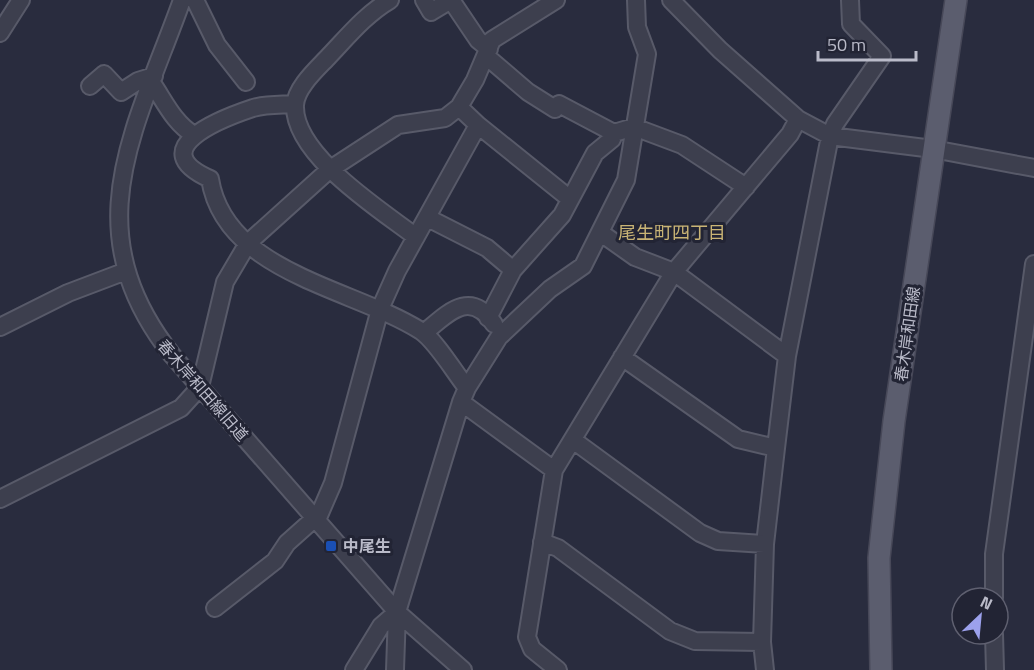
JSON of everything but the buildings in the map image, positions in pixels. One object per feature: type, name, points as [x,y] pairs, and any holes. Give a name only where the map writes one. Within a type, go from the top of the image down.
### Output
[{"type":"main road","name":"春木岸和田線","points":[[881,670],[879,558],[894,422],[956,0]]},
{"type":"street","points":[[0,33],[21,0]]},
{"type":"street","name":"春木岸和田線旧道","points":[[182,0],[121,175],[118,224],[126,271],[156,334],[200,387],[398,612],[463,670]]},
{"type":"street","points":[[195,0],[217,45],[246,82]]},
{"type":"street","points":[[424,0],[431,12],[451,0],[487,53],[528,92],[555,109],[559,104],[614,133],[634,127],[682,145],[746,187]]},
{"type":"street","points":[[0,499],[181,408],[200,387],[225,282],[236,259],[248,243],[329,170],[398,125],[445,118],[459,107],[492,40],[555,0]]},
{"type":"street","points":[[395,670],[398,612],[464,395],[501,335],[550,289],[583,266],[626,180],[647,54],[637,27],[636,0]]},
{"type":"street","points":[[671,0],[720,50],[798,119],[830,136],[933,149],[1034,168]]},
{"type":"street","points":[[765,670],[762,642],[765,544],[787,356],[830,136],[835,124],[882,56],[851,24],[850,0]]},
{"type":"street","points":[[383,2],[311,76],[295,104],[300,123],[311,146],[329,170],[416,237]]},
{"type":"street","points":[[90,86],[104,74],[121,92],[138,81],[153,80],[173,116],[183,128],[194,135]]},
{"type":"street","points":[[295,104],[253,108],[194,135],[183,149],[184,161],[193,171],[210,179],[217,207],[261,255],[312,284],[380,309],[424,333],[464,395],[554,470]]},
{"type":"street","points":[[459,107],[570,199]]},
{"type":"street","points":[[558,670],[532,650],[527,637],[554,470],[674,272],[790,134],[798,119]]},
{"type":"street","points":[[215,608],[275,561],[287,543],[316,519],[333,483],[380,309],[416,237],[478,125]]},
{"type":"street","points":[[488,318],[513,270],[562,215],[596,153],[612,139],[614,133]]},
{"type":"street","points":[[428,218],[488,248],[513,270]]},
{"type":"street","points":[[601,233],[635,257],[674,272],[787,356]]},
{"type":"street","points":[[995,586],[997,532],[1034,264]]},
{"type":"street","points":[[0,327],[68,293],[126,271]]},
{"type":"street","points":[[424,333],[452,309],[462,305],[477,308],[501,335]]},
{"type":"street","points":[[622,357],[738,439],[776,448]]},
{"type":"street","points":[[573,440],[700,533],[718,541],[765,544]]},
{"type":"street","points":[[542,542],[558,548],[670,632],[695,641],[762,642]]},
{"type":"street","points":[[354,670],[381,626],[398,612]]},
{"type":"street","points":[[994,646],[995,670]]},
{"type":"place","name":"中尾生","points":[[331,546]]},
{"type":"district","name":"尾生町四丁目","points":[[672,232]]}]
